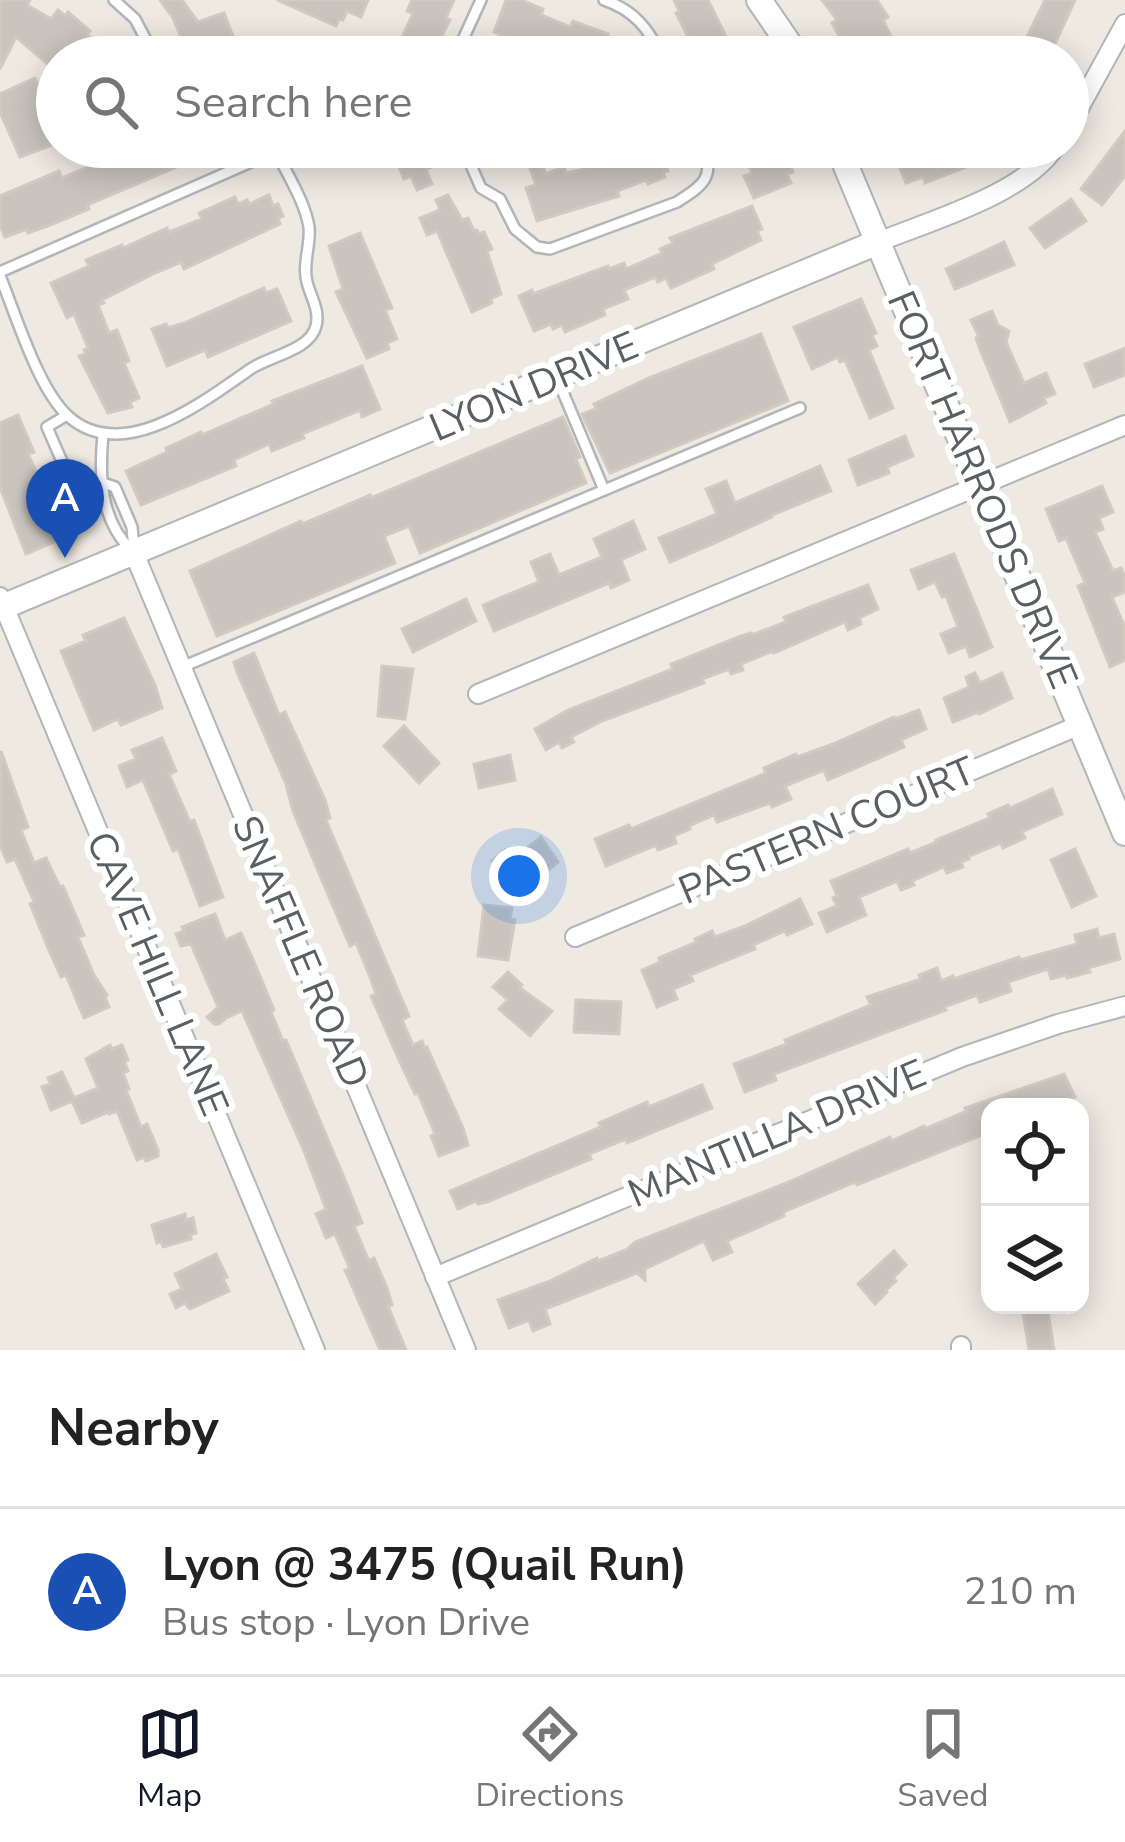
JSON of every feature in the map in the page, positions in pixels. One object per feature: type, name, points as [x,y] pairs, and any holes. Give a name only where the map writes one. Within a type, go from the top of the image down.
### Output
[{"type":"street","points":[[759,0],[784,36]]},
{"type":"street","points":[[1089,90],[1125,24]]},
{"type":"street","name":"FORT HARRODS DRIVE","points":[[847,168],[1125,833]]},
{"type":"street","name":"LYON DRIVE","points":[[1,604],[557,378],[1012,185],[1036,168]]},
{"type":"street","points":[[478,694],[1125,425]]},
{"type":"street","name":"SNAFFLE ROAD","points":[[134,553],[466,1350]]},
{"type":"street","name":"CAVE HILL LANE","points":[[1,604],[315,1350]]},
{"type":"street","name":"PASTERN COURT","points":[[575,937],[1080,725]]},
{"type":"street","name":"MANTILLA DRIVE","points":[[435,1277],[962,1057],[1125,1006]]},
{"type":"lane","points":[[114,0],[135,19],[144,36]]},
{"type":"lane","points":[[465,36],[481,0]]},
{"type":"lane","points":[[611,1],[631,5],[650,36]]},
{"type":"lane","points":[[238,168],[0,274],[44,381],[67,415],[85,428],[103,434],[131,434],[196,407],[258,363],[304,344],[315,333],[317,309],[305,278],[308,222],[284,168]]},
{"type":"lane","points":[[473,168],[482,188],[500,199],[515,229],[537,247],[550,249],[677,202],[695,190],[710,168]]},
{"type":"lane","points":[[557,378],[604,490]]},
{"type":"lane","points":[[182,667],[800,408]]},
{"type":"lane","points":[[67,415],[46,427],[77,496],[104,483]]},
{"type":"lane","points":[[103,434],[104,483]]},
{"type":"lane","points":[[104,483],[115,488],[132,527],[134,553]]},
{"type":"building","points":[[0,0],[30,0],[27,5],[51,19],[58,10],[65,16],[68,12],[90,31],[88,36],[36,36],[36,54],[16,37],[0,69]]},
{"type":"building","points":[[160,0],[182,0],[198,22],[224,13],[233,36],[180,36]]},
{"type":"building","points":[[277,0],[368,0],[361,17],[347,11],[336,26]]},
{"type":"building","points":[[412,0],[454,0],[442,36],[403,36],[413,13],[407,11]]},
{"type":"building","points":[[506,0],[521,0],[570,27],[573,21],[608,34],[504,36],[494,32]]},
{"type":"building","points":[[674,0],[708,0],[726,36],[688,36]]},
{"type":"building","points":[[822,0],[877,0],[888,17],[883,20],[891,36],[839,36],[832,23],[837,20]]},
{"type":"building","points":[[1045,0],[1075,0],[1059,36],[1027,36]]},
{"type":"building","points":[[35,78],[36,151],[20,157],[0,112],[0,94]]},
{"type":"building","points":[[1125,131],[1125,176],[1102,205],[1081,189]]},
{"type":"building","points":[[86,168],[174,168],[87,205],[89,209],[5,237],[0,226],[0,196],[59,171],[62,178]]},
{"type":"building","points":[[400,168],[429,168],[432,184],[417,190],[411,176],[404,179]]},
{"type":"building","points":[[530,168],[543,168],[546,174],[561,168],[566,173],[585,168],[668,171],[648,184],[646,180],[617,191],[619,196],[537,221],[526,188],[536,185]]},
{"type":"building","points":[[750,168],[791,168],[793,172],[787,174],[791,183],[754,198],[744,176],[752,173]]},
{"type":"building","points":[[900,168],[963,168],[925,183],[923,177],[906,183]]},
{"type":"building","points":[[269,195],[283,216],[278,218],[280,224],[184,269],[181,262],[155,273],[98,305],[109,333],[117,330],[139,398],[130,402],[132,407],[108,413],[79,356],[88,348],[74,314],[67,318],[51,283],[89,266],[86,260],[202,219],[199,213],[235,197],[238,204],[247,200],[249,204]]},
{"type":"building","points":[[448,195],[462,220],[468,218],[474,231],[484,232],[492,249],[487,251],[501,294],[472,312],[437,231],[427,235],[420,218],[440,210],[436,200]]},
{"type":"building","points":[[1071,199],[1086,221],[1045,248],[1030,228]]},
{"type":"building","points":[[752,206],[762,229],[757,231],[761,240],[712,264],[714,269],[671,288],[666,278],[658,282],[655,277],[624,290],[628,299],[603,309],[605,315],[565,332],[562,325],[553,329],[551,324],[534,331],[519,296],[608,266],[624,263],[626,269],[662,253],[660,249],[673,243],[670,238]]},
{"type":"building","points":[[360,233],[392,308],[385,310],[397,339],[387,343],[389,349],[367,358],[336,292],[343,289],[329,246]]},
{"type":"building","points":[[1004,242],[1014,265],[955,289],[946,269]]},
{"type":"building","points":[[264,288],[266,293],[277,289],[291,321],[208,357],[205,350],[167,366],[152,329],[184,323]]},
{"type":"building","points":[[861,299],[876,333],[872,335],[877,346],[869,350],[893,408],[870,418],[845,360],[840,362],[838,357],[812,369],[794,327]]},
{"type":"building","points":[[992,311],[998,325],[1009,331],[1006,342],[1024,383],[1046,373],[1055,394],[1010,422],[971,320]]},
{"type":"building","points":[[761,334],[788,401],[610,473],[582,414],[649,378]]},
{"type":"building","points":[[1125,348],[1125,375],[1094,387],[1085,364]]},
{"type":"building","points":[[362,366],[380,409],[362,417],[360,410],[272,451],[269,444],[234,460],[236,466],[141,505],[126,471],[201,432]]},
{"type":"building","points":[[18,415],[34,452],[28,454],[41,482],[45,480],[68,536],[26,554],[0,487],[0,423]]},
{"type":"building","points":[[563,417],[586,483],[420,553],[409,526],[384,536],[395,563],[217,636],[190,571],[301,521],[371,498]]},
{"type":"building","points":[[905,436],[913,456],[887,467],[889,473],[858,485],[849,460]]},
{"type":"building","points":[[820,466],[831,491],[670,562],[659,538],[717,514],[706,489],[726,481],[735,503]]},
{"type":"building","points":[[1102,486],[1113,512],[1099,518],[1103,529],[1095,532],[1113,571],[1121,568],[1125,577],[1125,592],[1112,597],[1125,628],[1125,660],[1110,667],[1078,586],[1085,583],[1066,538],[1059,541],[1046,509]]},
{"type":"building","points":[[633,521],[645,549],[621,560],[629,580],[611,588],[609,583],[494,631],[483,605],[539,582],[531,562],[550,554],[559,575],[602,557],[594,539]]},
{"type":"building","points":[[954,554],[992,647],[970,657],[966,646],[949,653],[941,634],[958,627],[946,596],[942,597],[935,582],[919,589],[911,570]]},
{"type":"building","points":[[868,585],[878,609],[848,630],[845,622],[741,664],[743,670],[731,674],[729,669],[702,679],[704,683],[602,721],[571,737],[574,742],[562,748],[559,742],[546,750],[535,729],[568,710],[673,669],[671,664],[786,622],[784,617]]},
{"type":"building","points":[[466,599],[476,621],[413,652],[402,629]]},
{"type":"building","points":[[124,618],[162,708],[94,730],[61,651],[86,641],[83,635]]},
{"type":"building","points":[[254,653],[279,715],[285,712],[325,800],[330,818],[326,820],[409,1016],[402,1020],[413,1045],[422,1041],[427,1047],[468,1145],[439,1156],[418,1093],[371,996],[376,994],[356,943],[350,946],[237,672],[234,662]]},
{"type":"building","points":[[382,666],[413,669],[405,719],[378,716]]},
{"type":"building","points":[[975,673],[980,683],[1002,673],[1012,698],[953,722],[944,698],[969,687],[966,677]]},
{"type":"building","points":[[919,710],[926,729],[901,740],[904,747],[828,780],[824,770],[785,786],[791,799],[717,822],[714,815],[674,836],[676,843],[658,850],[656,845],[606,866],[595,839],[629,825],[631,829],[766,773],[764,768],[796,754]]},
{"type":"building","points":[[404,726],[439,763],[419,783],[384,746]]},
{"type":"building","points":[[162,738],[176,771],[169,774],[190,822],[194,820],[223,897],[200,906],[143,780],[127,787],[119,766],[136,759],[132,750]]},
{"type":"building","points":[[1,751],[28,827],[21,830],[34,863],[46,858],[63,886],[84,935],[78,937],[107,995],[109,1007],[84,1018],[66,975],[61,977],[48,948],[15,859],[7,862],[0,845]]},
{"type":"building","points":[[510,755],[515,780],[479,788],[474,764]]},
{"type":"building","points":[[1052,789],[1062,814],[1022,832],[1025,838],[969,856],[961,862],[963,867],[947,873],[944,867],[901,890],[897,881],[859,897],[866,915],[827,932],[819,913],[837,906],[831,881],[937,842],[990,818],[988,814]]},
{"type":"building","points":[[541,837],[558,862],[519,895],[492,861],[505,850],[512,860]]},
{"type":"building","points":[[1075,849],[1096,896],[1072,907],[1051,860]]},
{"type":"building","points":[[800,899],[812,924],[787,935],[785,931],[753,945],[755,949],[690,975],[693,981],[673,989],[677,999],[657,1007],[642,970],[712,931],[715,937]]},
{"type":"building","points":[[484,905],[512,908],[510,919],[515,920],[508,960],[478,956]]},
{"type":"building","points":[[215,914],[225,940],[241,933],[255,964],[283,1041],[348,1187],[362,1223],[354,1226],[387,1288],[392,1305],[388,1306],[406,1350],[380,1350],[345,1270],[350,1269],[335,1234],[326,1238],[316,1214],[326,1209],[242,1011],[219,1024],[207,1017],[218,1007],[191,944],[181,946],[176,934]]},
{"type":"building","points":[[1097,929],[1099,938],[1114,934],[1120,959],[1067,978],[1051,979],[1048,969],[1008,982],[1011,991],[980,1002],[977,995],[944,1007],[946,1010],[774,1074],[776,1080],[745,1092],[734,1064],[871,1005],[867,997],[921,979],[919,975],[937,968],[941,981],[954,979],[1077,944],[1075,935]]},
{"type":"building","points":[[508,972],[520,988],[552,1011],[530,1036],[499,1009],[508,1000],[493,987]]},
{"type":"building","points":[[576,1000],[621,1002],[619,1034],[574,1032]]},
{"type":"building","points":[[110,1045],[112,1049],[122,1045],[128,1060],[124,1061],[128,1071],[123,1073],[126,1090],[141,1127],[147,1124],[158,1150],[158,1156],[146,1161],[144,1157],[137,1160],[117,1111],[82,1123],[72,1101],[51,1110],[42,1087],[62,1072],[74,1098],[98,1088],[86,1059]]},
{"type":"building","points":[[1064,1074],[1075,1097],[1072,1098],[994,1098]]},
{"type":"building","points":[[702,1085],[712,1108],[589,1154],[591,1159],[487,1202],[458,1209],[450,1191],[601,1127],[599,1123],[647,1102],[649,1107]]},
{"type":"building","points":[[981,1103],[981,1136],[783,1212],[784,1216],[727,1241],[732,1252],[713,1260],[704,1241],[645,1269],[645,1280],[637,1273],[545,1309],[550,1324],[533,1331],[529,1320],[509,1328],[498,1300],[890,1137],[891,1141],[925,1129],[967,1111],[965,1108]]},
{"type":"building","points":[[185,1214],[186,1220],[193,1218],[196,1233],[191,1239],[163,1247],[161,1241],[157,1243],[152,1225]]},
{"type":"building","points":[[894,1251],[906,1265],[875,1304],[858,1284]]},
{"type":"building","points":[[216,1254],[229,1291],[190,1309],[185,1303],[176,1308],[170,1294],[182,1289],[175,1274]]},
{"type":"building","points":[[1023,1314],[1048,1314],[1054,1350],[1029,1350]]},
{"type":"place","name":"Lyon @ 3475 (Quail Run)","points":[[65,558]]}]
